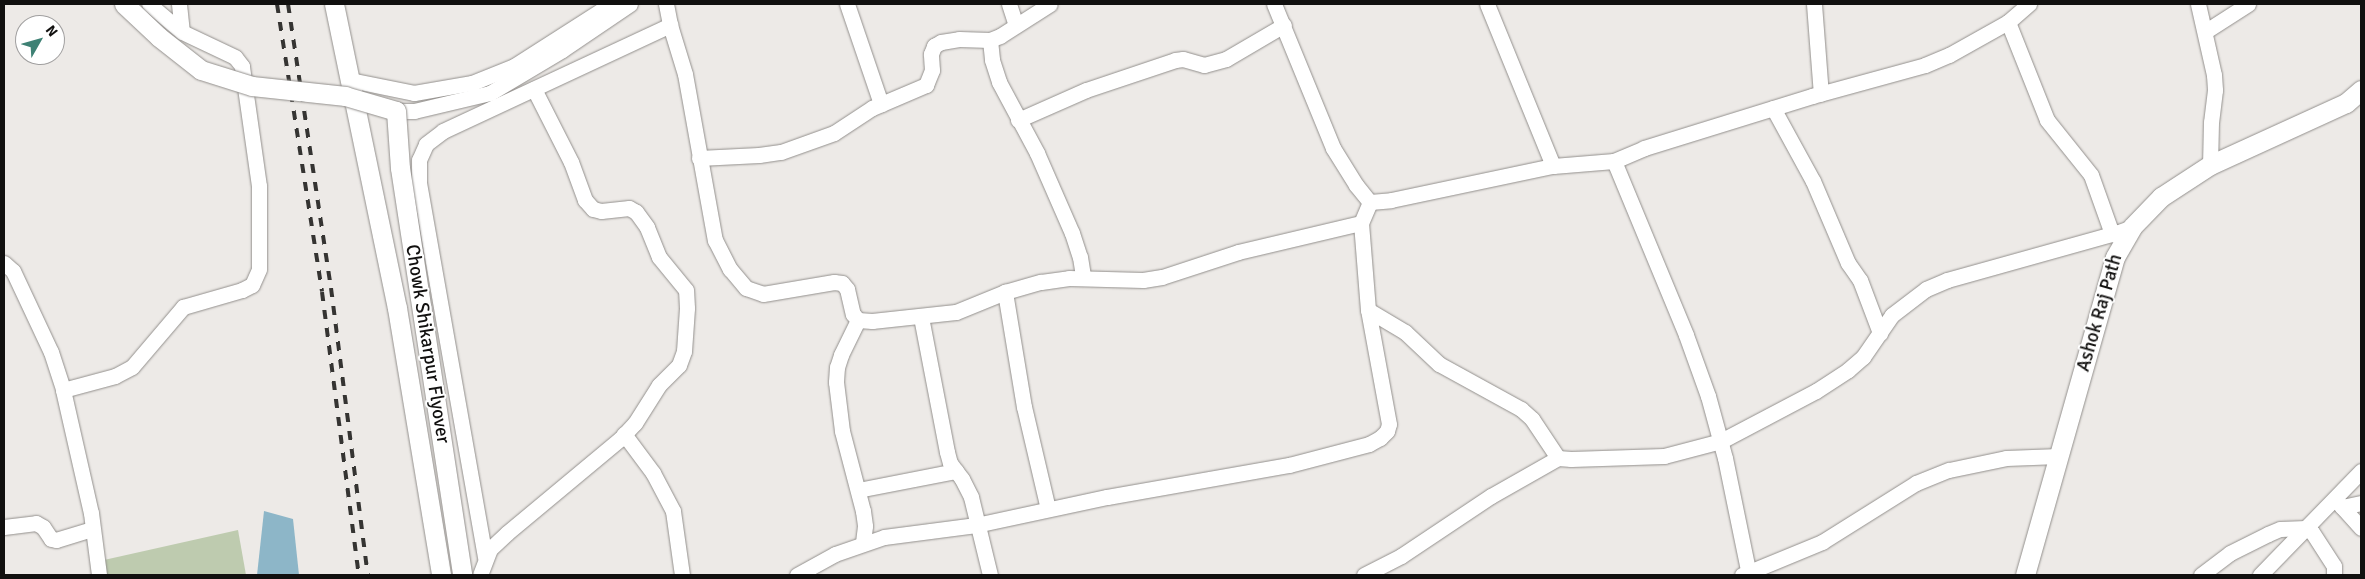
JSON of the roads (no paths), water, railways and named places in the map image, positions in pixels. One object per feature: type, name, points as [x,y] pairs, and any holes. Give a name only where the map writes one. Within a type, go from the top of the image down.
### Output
[{"type":"main road","points":[[124,4],[158,37],[201,70],[252,86],[345,96],[396,111]]},
{"type":"main road","points":[[334,4],[397,308],[441,575]]},
{"type":"main road","name":"Ashok Raj Path","points":[[2025,575],[2115,257],[2132,227],[2161,197],[2210,165],[2346,103],[2361,90]]},
{"type":"main road","name":"Chowk Shikarpur Flyover","points":[[396,111],[400,168],[462,575]]},
{"type":"street","points":[[63,390],[115,376],[132,367],[183,307],[242,290],[252,285],[259,269],[260,186],[242,66],[235,57],[182,32],[150,4]]},
{"type":"street","points":[[179,4],[182,32]]},
{"type":"street","points":[[350,80],[414,93],[472,83],[514,66],[611,4]]},
{"type":"street","points":[[396,111],[414,111],[490,93],[562,50],[630,4]]},
{"type":"street","points":[[666,4],[670,25],[685,74],[715,240],[730,269],[746,288],[763,294],[828,283],[842,283],[847,289],[853,314],[858,320]]},
{"type":"street","points":[[847,4],[881,104]]},
{"type":"street","points":[[1009,4],[1016,25]]},
{"type":"street","points":[[699,158],[759,155],[797,147],[834,132],[881,104],[926,84],[932,70],[931,54],[934,46],[940,42],[959,39],[990,40],[1000,36],[1050,4]]},
{"type":"street","points":[[1274,4],[1333,148],[1356,186],[1370,202]]},
{"type":"street","points":[[1487,4],[1553,166]]},
{"type":"street","points":[[1814,4],[1821,94]]},
{"type":"street","points":[[1370,202],[1391,200],[1553,166],[1614,161],[1644,148],[1773,108],[1925,65],[1949,55],[2008,22],[2029,4]]},
{"type":"street","points":[[2198,4],[2206,32],[2215,90],[2211,122],[2210,165]]},
{"type":"street","points":[[2206,32],[2248,4]]},
{"type":"street","points":[[2008,22],[2041,106],[2048,120],[2091,176],[2112,234]]},
{"type":"street","points":[[480,575],[485,557],[419,183],[419,160],[426,144],[443,131],[670,25]]},
{"type":"street","points":[[1018,120],[1078,93],[1175,60],[1183,59],[1204,65],[1226,59],[1284,25]]},
{"type":"street","points":[[990,40],[992,60],[999,82],[1037,153],[1072,233],[1080,257],[1082,276]]},
{"type":"street","points":[[485,557],[506,533],[624,434],[644,412],[658,385],[673,372],[682,358],[687,308],[686,290],[659,257],[647,227],[636,212],[629,208],[593,209],[585,200],[570,162],[534,90]]},
{"type":"street","points":[[1773,108],[1813,181],[1848,263],[1860,280],[1880,333]]},
{"type":"street","points":[[1614,161],[1698,365],[1720,440],[1746,574],[1834,536],[1916,483],[1949,470],[2006,458],[2059,456]]},
{"type":"street","points":[[797,575],[835,554],[863,543],[901,534],[976,525],[1048,509],[1289,465],[1369,444],[1380,438],[1387,431],[1389,424],[1368,310],[1362,223],[1370,202]]},
{"type":"street","points":[[858,320],[921,317],[964,310],[1005,292],[1041,282],[1082,276],[1129,280],[1162,277],[1238,252],[1362,223]]},
{"type":"street","points":[[1364,575],[1401,556],[1491,496],[1558,458],[1601,459],[1664,456],[1720,440],[1830,382],[1863,356],[1896,312],[1921,293],[1936,285],[2004,263],[2132,227]]},
{"type":"street","points":[[4,263],[14,271],[51,352],[63,390],[91,512],[98,575]]},
{"type":"street","points":[[1005,292],[1027,424],[1048,509]]},
{"type":"street","points":[[1368,310],[1405,332],[1439,364],[1521,409],[1532,419],[1558,458]]},
{"type":"street","points":[[921,317],[943,436],[950,463],[971,497],[976,525],[990,575]]},
{"type":"street","points":[[858,320],[837,368],[836,382],[842,431],[858,490],[865,526],[863,543]]},
{"type":"street","points":[[624,434],[653,473],[673,512],[682,575]]},
{"type":"street","points":[[858,490],[956,471]]},
{"type":"street","points":[[2260,575],[2306,528],[2338,503],[2361,471]]},
{"type":"street","points":[[2338,503],[2361,503]]},
{"type":"street","points":[[2338,503],[2361,528]]},
{"type":"street","points":[[4,527],[36,523],[43,527],[51,539],[56,540],[92,529]]},
{"type":"street","points":[[2201,575],[2230,553],[2254,540],[2280,529],[2306,528],[2312,532],[2334,566],[2334,575]]},
{"type":"water","points":[[264,511],[293,519],[299,575],[257,575]]},
{"type":"railway","points":[[277,4],[322,292],[359,575]]},
{"type":"railway","points":[[288,4],[331,288],[368,575]]}]
